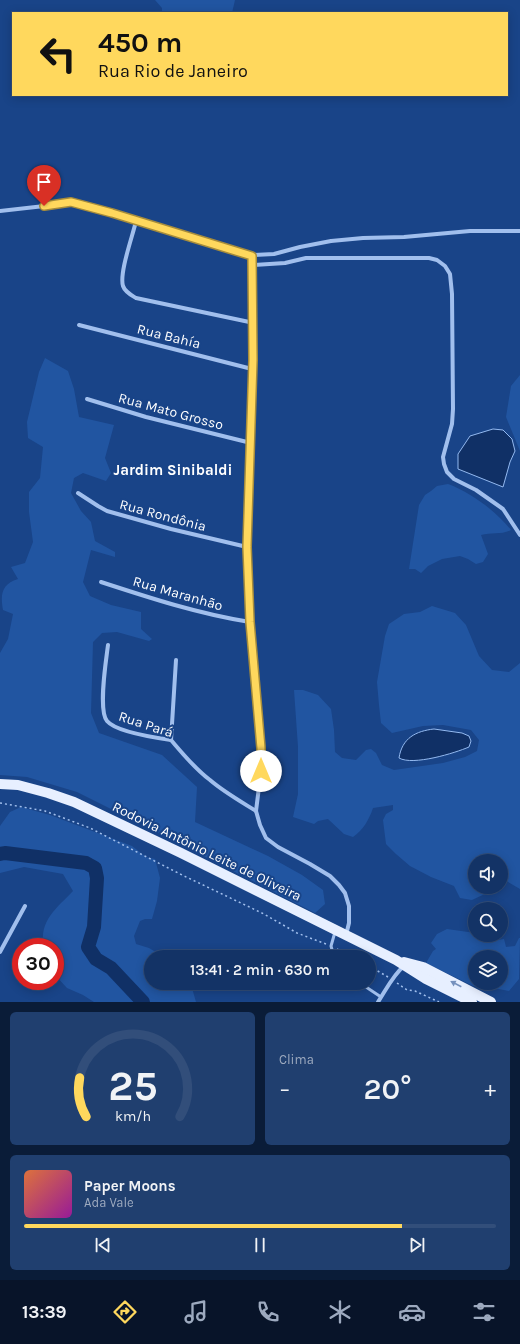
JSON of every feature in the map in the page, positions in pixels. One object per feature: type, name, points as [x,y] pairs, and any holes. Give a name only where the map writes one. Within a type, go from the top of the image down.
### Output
[{"type":"main road","name":"Rodovia Antônio Leite de Oliveira","points":[[0,784],[18,785],[74,802],[181,853],[402,963],[426,979],[472,1002]]},
{"type":"main road","name":"Rodovia Antônio Leite de Oliveira","points":[[402,963],[423,967],[491,1002]]},
{"type":"street","points":[[0,211],[71,202],[252,256],[274,254],[300,246],[363,238],[404,237],[470,231],[520,231]]},
{"type":"street","points":[[136,221],[122,274],[123,286],[126,290],[136,298],[254,323]]},
{"type":"street","points":[[252,256],[254,323],[247,547],[250,622],[261,748],[261,771],[256,811],[266,838],[278,848],[330,876],[345,893],[349,906],[346,935]]},
{"type":"street","points":[[252,265],[285,263],[306,258],[344,257],[429,258],[437,260],[445,266],[450,274],[452,294],[453,409],[452,424],[444,457],[444,464],[447,472],[454,479],[476,490],[503,509],[520,535]]},
{"type":"street","name":"Rua Bahía","points":[[79,325],[252,369]]},
{"type":"street","name":"Rua Mato Grosso","points":[[86,399],[146,417],[250,443]]},
{"type":"street","name":"Rua Rondônia","points":[[78,493],[107,511],[170,529],[247,547]]},
{"type":"street","name":"Rua Maranhão","points":[[101,582],[192,610],[250,622]]},
{"type":"street","name":"Rua Pará","points":[[108,645],[102,702],[103,714],[107,722],[117,728],[147,736],[171,740],[187,759],[209,780],[256,811]]},
{"type":"street","points":[[171,740],[176,660]]},
{"type":"street","points":[[0,952],[25,906]]},
{"type":"street","points":[[378,1002],[402,963]]},
{"type":"lane","points":[[331,950],[330,946],[336,930]]},
{"type":"lane","points":[[370,990],[381,997]]},
{"type":"path","points":[[0,803],[45,811],[90,828],[180,874],[264,914],[297,933],[338,950]]},
{"type":"path","points":[[376,970],[407,990],[415,991],[439,1002]]},
{"type":"shaded area","points":[[155,0],[235,0],[232,12],[162,12],[162,8]]},
{"type":"shaded area","points":[[45,358],[68,371],[74,389],[79,417],[114,425],[105,458],[111,473],[106,481],[83,473],[74,478],[71,493],[81,511],[91,522],[95,541],[115,552],[115,557],[91,550],[83,582],[90,596],[111,605],[141,612],[141,629],[152,639],[149,641],[117,632],[102,633],[93,642],[91,713],[99,733],[162,755],[197,787],[195,822],[268,856],[302,875],[323,890],[325,904],[315,913],[77,792],[27,777],[0,775],[0,653],[8,639],[13,614],[3,610],[2,594],[3,590],[8,584],[18,579],[11,567],[25,563],[33,542],[29,512],[29,492],[40,478],[43,447],[28,438],[27,422],[39,372]]},
{"type":"shaded area","points":[[520,375],[520,451],[506,417],[511,386]]},
{"type":"shaded area","points":[[493,429],[503,430],[512,439],[515,451],[510,462],[503,487],[458,469],[458,454],[470,436]]},
{"type":"shaded area","points":[[448,484],[474,497],[498,516],[511,530],[481,535],[488,554],[483,562],[476,564],[460,556],[442,559],[428,566],[421,573],[415,569],[409,569],[419,505],[425,495],[437,486]]},
{"type":"shaded area","points":[[432,606],[455,613],[466,625],[479,656],[492,670],[509,672],[520,663],[520,889],[508,882],[508,854],[468,854],[468,894],[485,894],[472,900],[460,898],[454,886],[431,877],[410,866],[386,844],[383,820],[386,814],[393,810],[393,805],[373,808],[370,817],[360,831],[353,837],[344,834],[328,819],[318,821],[314,824],[293,817],[298,794],[298,747],[294,690],[303,690],[318,695],[331,709],[335,752],[342,758],[356,760],[366,750],[371,749],[376,753],[382,765],[394,770],[443,763],[465,757],[477,751],[479,740],[471,730],[443,725],[423,726],[392,733],[381,723],[377,682],[385,636],[389,624],[404,614],[420,612]]},
{"type":"shaded area","points":[[434,729],[462,733],[469,736],[471,741],[469,747],[424,760],[405,760],[399,758],[403,745],[411,737],[421,732]]},
{"type":"shaded area","points":[[21,807],[50,815],[132,846],[146,857],[155,859],[160,878],[157,901],[152,919],[140,921],[134,936],[136,944],[152,950],[144,950],[144,990],[193,990],[196,1002],[94,1002],[67,988],[64,985],[64,938],[43,938],[44,930],[51,915],[73,891],[63,874],[24,867],[0,873],[0,826],[10,812]]},
{"type":"shaded area","points":[[447,929],[468,932],[468,942],[505,942],[506,947],[515,946],[520,938],[519,979],[509,991],[504,990],[508,990],[508,950],[468,950],[468,984],[426,963],[433,951],[436,949],[431,943],[437,934]]},
{"type":"waterway","points":[[0,854],[5,853],[86,863],[95,868],[97,878],[94,927],[88,947],[96,959],[111,968],[143,1002]]},
{"type":"district","name":"Jardim Sinibaldi","points":[[173,470]]},
{"type":"route","points":[[44,206],[71,202],[252,256],[254,323],[247,547],[250,622],[261,748],[261,771]]}]
